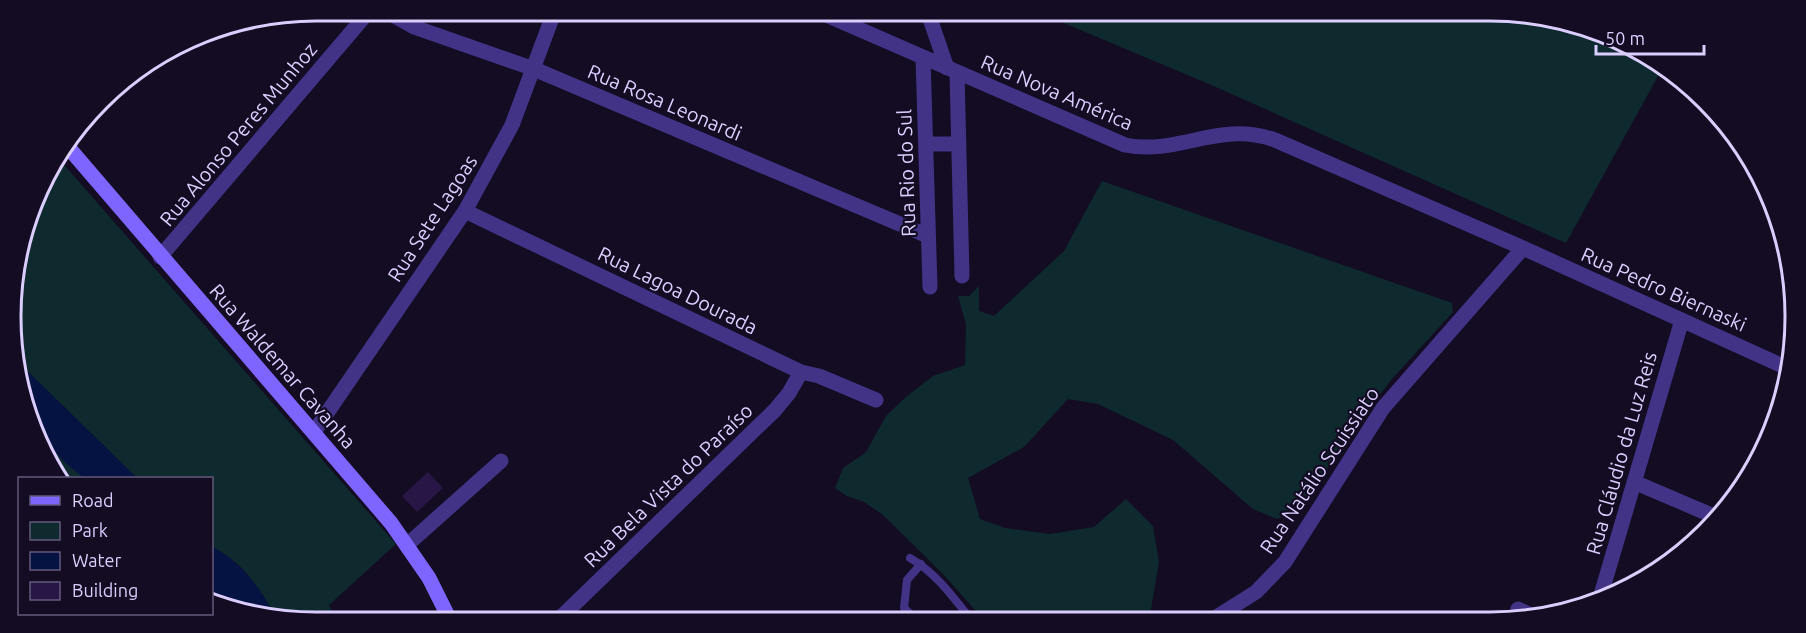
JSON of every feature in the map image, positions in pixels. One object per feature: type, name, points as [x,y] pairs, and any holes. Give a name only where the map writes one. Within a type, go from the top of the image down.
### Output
[{"type":"street","name":"Rua Alonso Peres Munhoz","points":[[160,257],[361,21]]},
{"type":"street","name":"Rua Rosa Leonardi","points":[[406,21],[437,36],[534,69],[928,237]]},
{"type":"street","name":"Rua Sete Lagoas","points":[[314,432],[465,211],[512,125],[551,21]]},
{"type":"street","name":"Rua Nova América","points":[[839,21],[1125,145],[1151,147],[1230,132],[1260,134],[1523,248]]},
{"type":"street","points":[[932,21],[952,70],[959,144],[962,276]]},
{"type":"street","name":"Rua Rio do Sul","points":[[923,58],[930,287]]},
{"type":"street","points":[[926,144],[959,144]]},
{"type":"street","name":"Rua Waldemar Cavanha","points":[[72,151],[160,257],[314,432],[407,545],[429,578],[446,612]]},
{"type":"street","name":"Rua Lagoa Dourada","points":[[465,211],[801,372],[819,376],[876,400]]},
{"type":"street","name":"Rua Pedro Biernaski","points":[[1523,248],[1780,365]]},
{"type":"street","name":"Rua Natálio Scuissiato","points":[[1224,612],[1256,592],[1286,562],[1383,408],[1523,248]]},
{"type":"street","name":"Rua Cláudio da Luz Reis","points":[[1602,590],[1682,320]]},
{"type":"street","name":"Rua Bela Vista do Paraíso","points":[[566,612],[775,410],[789,393],[801,372]]},
{"type":"street","points":[[407,545],[501,461]]},
{"type":"street","points":[[1634,482],[1709,514]]},
{"type":"lane","points":[[909,558],[921,564],[951,592],[965,612]]},
{"type":"lane","points":[[908,612],[904,608],[907,580],[921,564]]},
{"type":"green space","points":[[1059,21],[1509,22],[1566,31],[1603,43],[1659,75],[1566,243],[1209,84]]},
{"type":"green space","points":[[64,164],[396,544],[329,605],[332,612],[270,608],[242,568],[213,548],[213,477],[136,477],[26,370],[21,316],[27,259],[43,203]]},
{"type":"green space","points":[[1102,181],[1452,303],[1453,312],[1392,379],[1338,449],[1316,489],[1294,512],[1277,519],[1253,509],[1173,440],[1098,404],[1068,399],[1024,447],[968,478],[980,519],[1005,528],[1050,534],[1094,527],[1126,499],[1153,526],[1159,562],[1151,612],[977,612],[942,573],[883,515],[864,502],[847,496],[835,488],[843,468],[866,452],[886,416],[907,396],[933,376],[965,365],[966,324],[958,296],[969,296],[979,286],[979,311],[994,316],[1064,251]]},
{"type":"green space","points":[[51,447],[83,477],[69,477]]},
{"type":"water","points":[[26,370],[136,477],[83,477],[52,449],[43,430]]},
{"type":"water","points":[[213,548],[233,560],[270,608],[240,602],[213,593]]},
{"type":"building","points":[[428,472],[443,488],[417,512],[402,496]]}]
